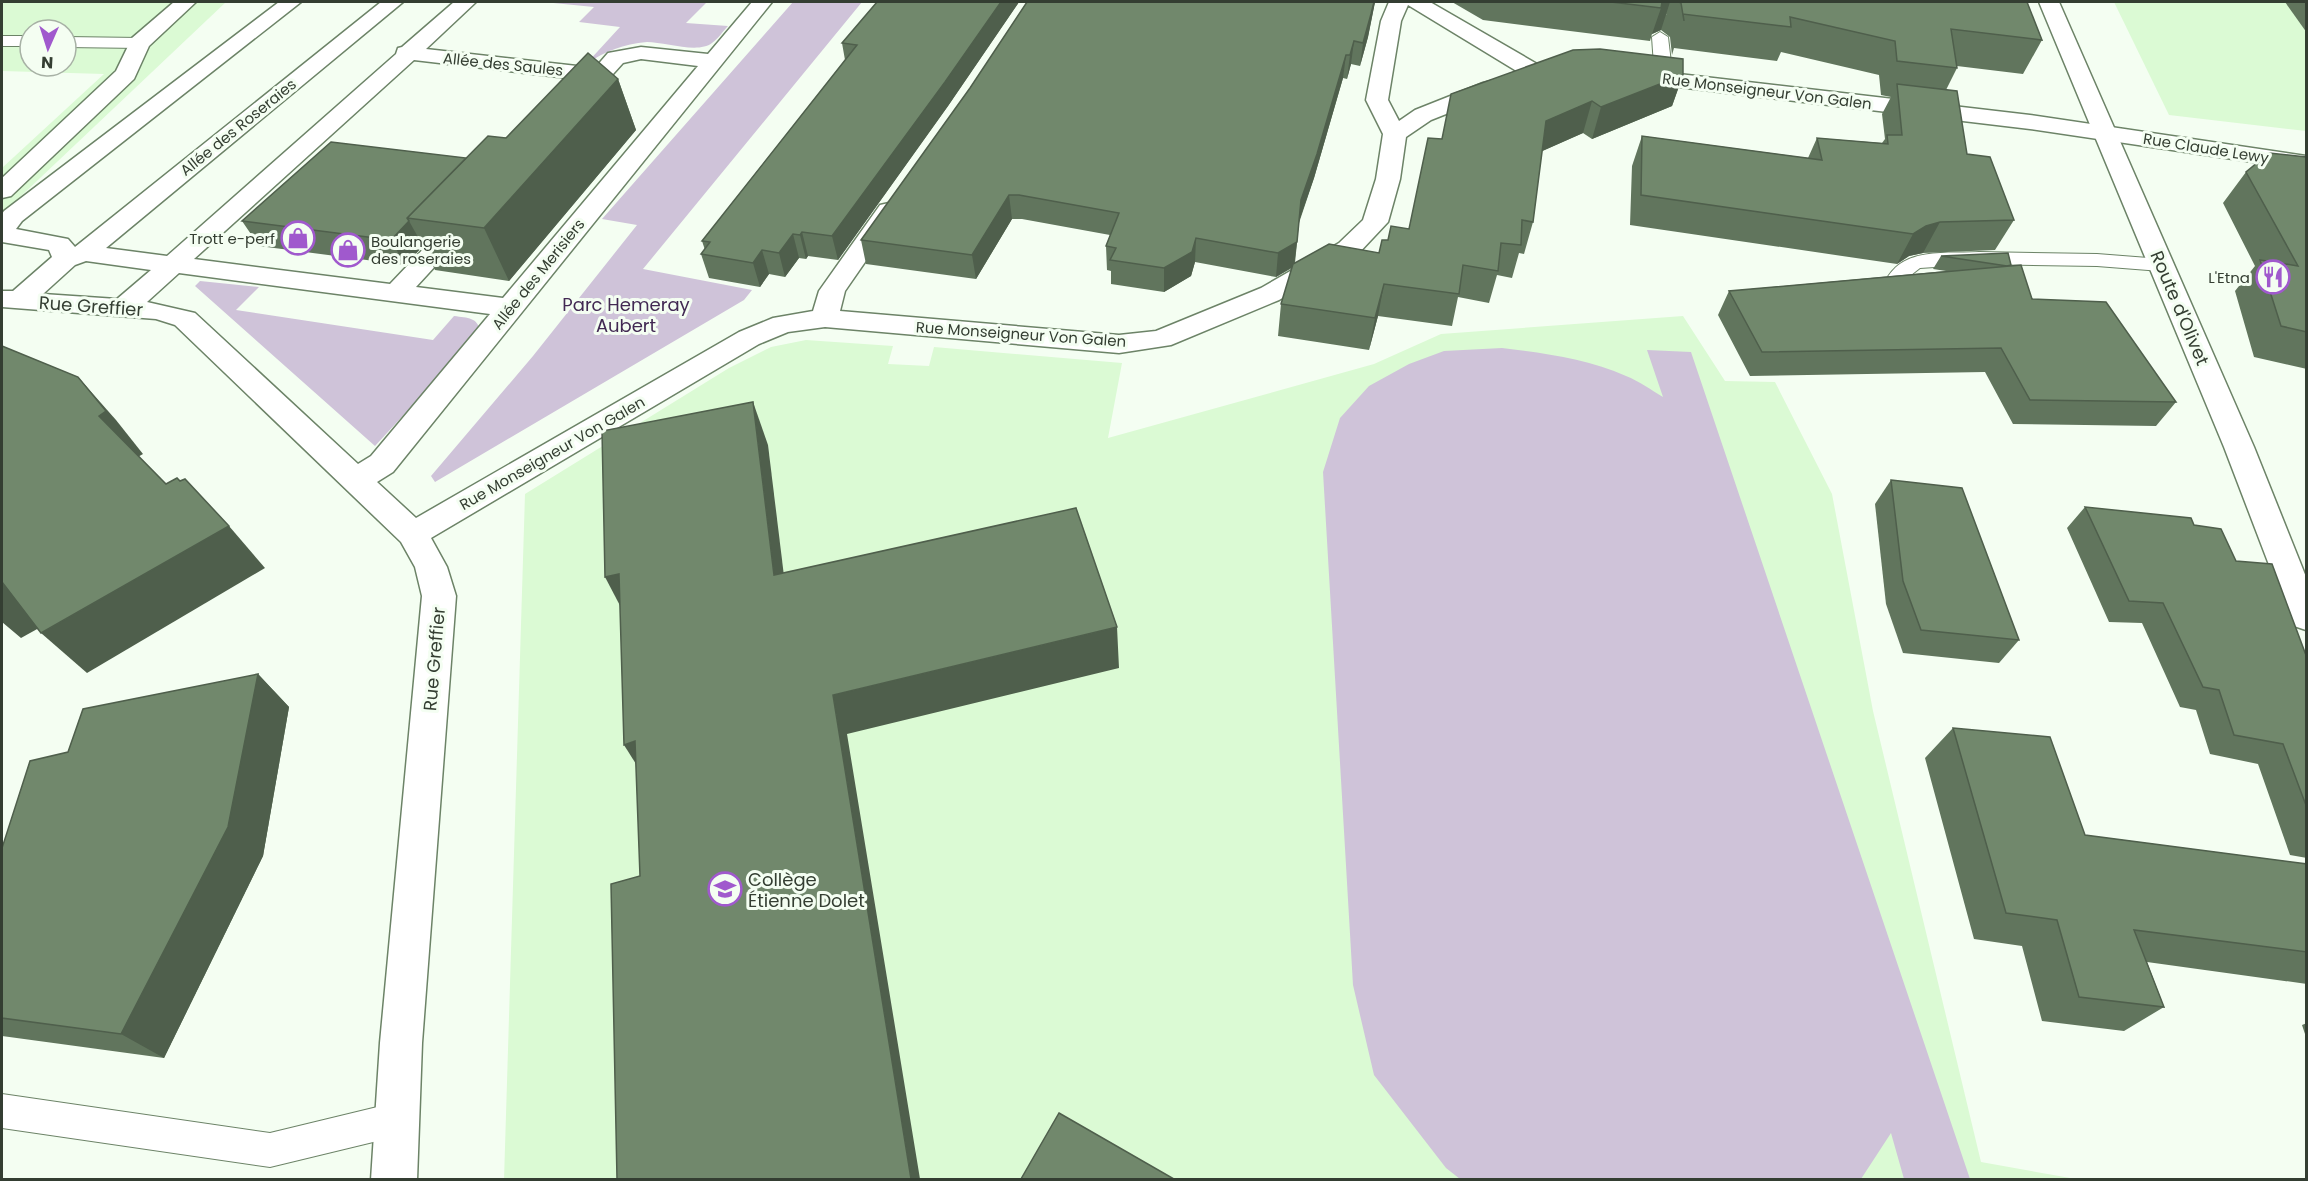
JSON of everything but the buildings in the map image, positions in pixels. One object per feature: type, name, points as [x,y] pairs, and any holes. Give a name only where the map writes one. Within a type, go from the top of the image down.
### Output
[{"type":"street","points":[[2,191],[126,74],[140,43],[186,2]]},
{"type":"street","points":[[291,2],[13,216],[2,232],[12,237],[59,244],[75,256],[171,264],[511,308]]},
{"type":"street","name":"Allée des Roseraies","points":[[11,300],[75,256],[393,2]]},
{"type":"street","points":[[124,308],[406,53],[466,2]]},
{"type":"street","name":"Allée des Merisiers","points":[[356,480],[382,464],[762,2]]},
{"type":"street","points":[[1399,2],[1391,21],[1377,100],[1395,134],[1432,111],[1546,72],[1416,2]]},
{"type":"street","name":"Route d'Olivet","points":[[2049,2],[2239,447],[2307,616]]},
{"type":"street","name":"Allée des Saules","points":[[406,53],[600,75]]},
{"type":"street","points":[[559,119],[616,58],[641,53],[713,61]]},
{"type":"street","name":"Rue Monseigneur Von Galen","points":[[1612,74],[2105,132]]},
{"type":"street","name":"Rue Claude Lewy","points":[[2105,132],[2307,163]]},
{"type":"street","name":"Rue Monseigneur Von Galen","points":[[413,534],[749,338],[783,324],[825,318],[1119,344],[1161,339],[1270,294],[1348,249],[1375,222],[1388,179],[1395,134]]},
{"type":"street","points":[[825,318],[832,291],[899,196]]},
{"type":"street","points":[[396,293],[478,206]]},
{"type":"street","name":"Rue Greffier","points":[[11,300],[158,310],[185,319],[413,534],[431,567],[439,596],[402,1032],[394,1179]]},
{"type":"lane","points":[[1660,37],[1664,80]]},
{"type":"lane","points":[[2,40],[18,41]]},
{"type":"lane","points":[[78,42],[140,43]]},
{"type":"lane","points":[[1893,287],[1897,276],[1915,262],[1979,258],[2097,260],[2161,265]]},
{"type":"lane","points":[[2,1112],[270,1150],[398,1119]]},
{"type":"shaded area","points":[[2,2],[226,2],[2,214],[2,168],[104,74],[78,73],[78,18],[18,18],[18,71],[2,71]]},
{"type":"shaded area","points":[[2114,2],[2306,2],[2306,131],[2169,115]]},
{"type":"shaded area","name":"Collège Étienne Dolet","points":[[1683,316],[1725,381],[1775,382],[1832,494],[1873,711],[1981,1162],[2076,1179],[504,1180],[525,494],[729,368],[771,347],[806,340],[893,346],[888,364],[929,366],[934,347],[1122,363],[1108,438],[1374,364],[1441,334]]},
{"type":"green space","points":[[543,2],[707,2],[686,23],[728,26],[706,46],[690,48],[654,42],[630,44],[601,55],[586,64],[620,27],[579,22],[594,7]]},
{"type":"green space","name":"Parc Hemeray Aubert","points":[[793,2],[862,2],[643,269],[752,290],[744,300],[435,482],[431,476],[533,356],[637,225],[602,219]]},
{"type":"green space","points":[[200,281],[259,287],[236,310],[433,340],[454,316],[475,321],[480,332],[375,446],[195,286]]},
{"type":"green space","points":[[1502,348],[1596,365],[1631,378],[1663,397],[1647,350],[1691,352],[1970,1179],[1904,1179],[1891,1133],[1861,1179],[1460,1179],[1446,1168],[1374,1075],[1353,985],[1323,472],[1340,418],[1369,386],[1409,364],[1444,351]]},
{"type":"place","name":"Trott e-perf","points":[[298,238]]},
{"type":"place","name":"Boulangerie des roseraies","points":[[348,250]]},
{"type":"place","name":"L'Etna","points":[[2273,277]]},
{"type":"place","name":"Collège Étienne Dolet","points":[[725,889]]}]
